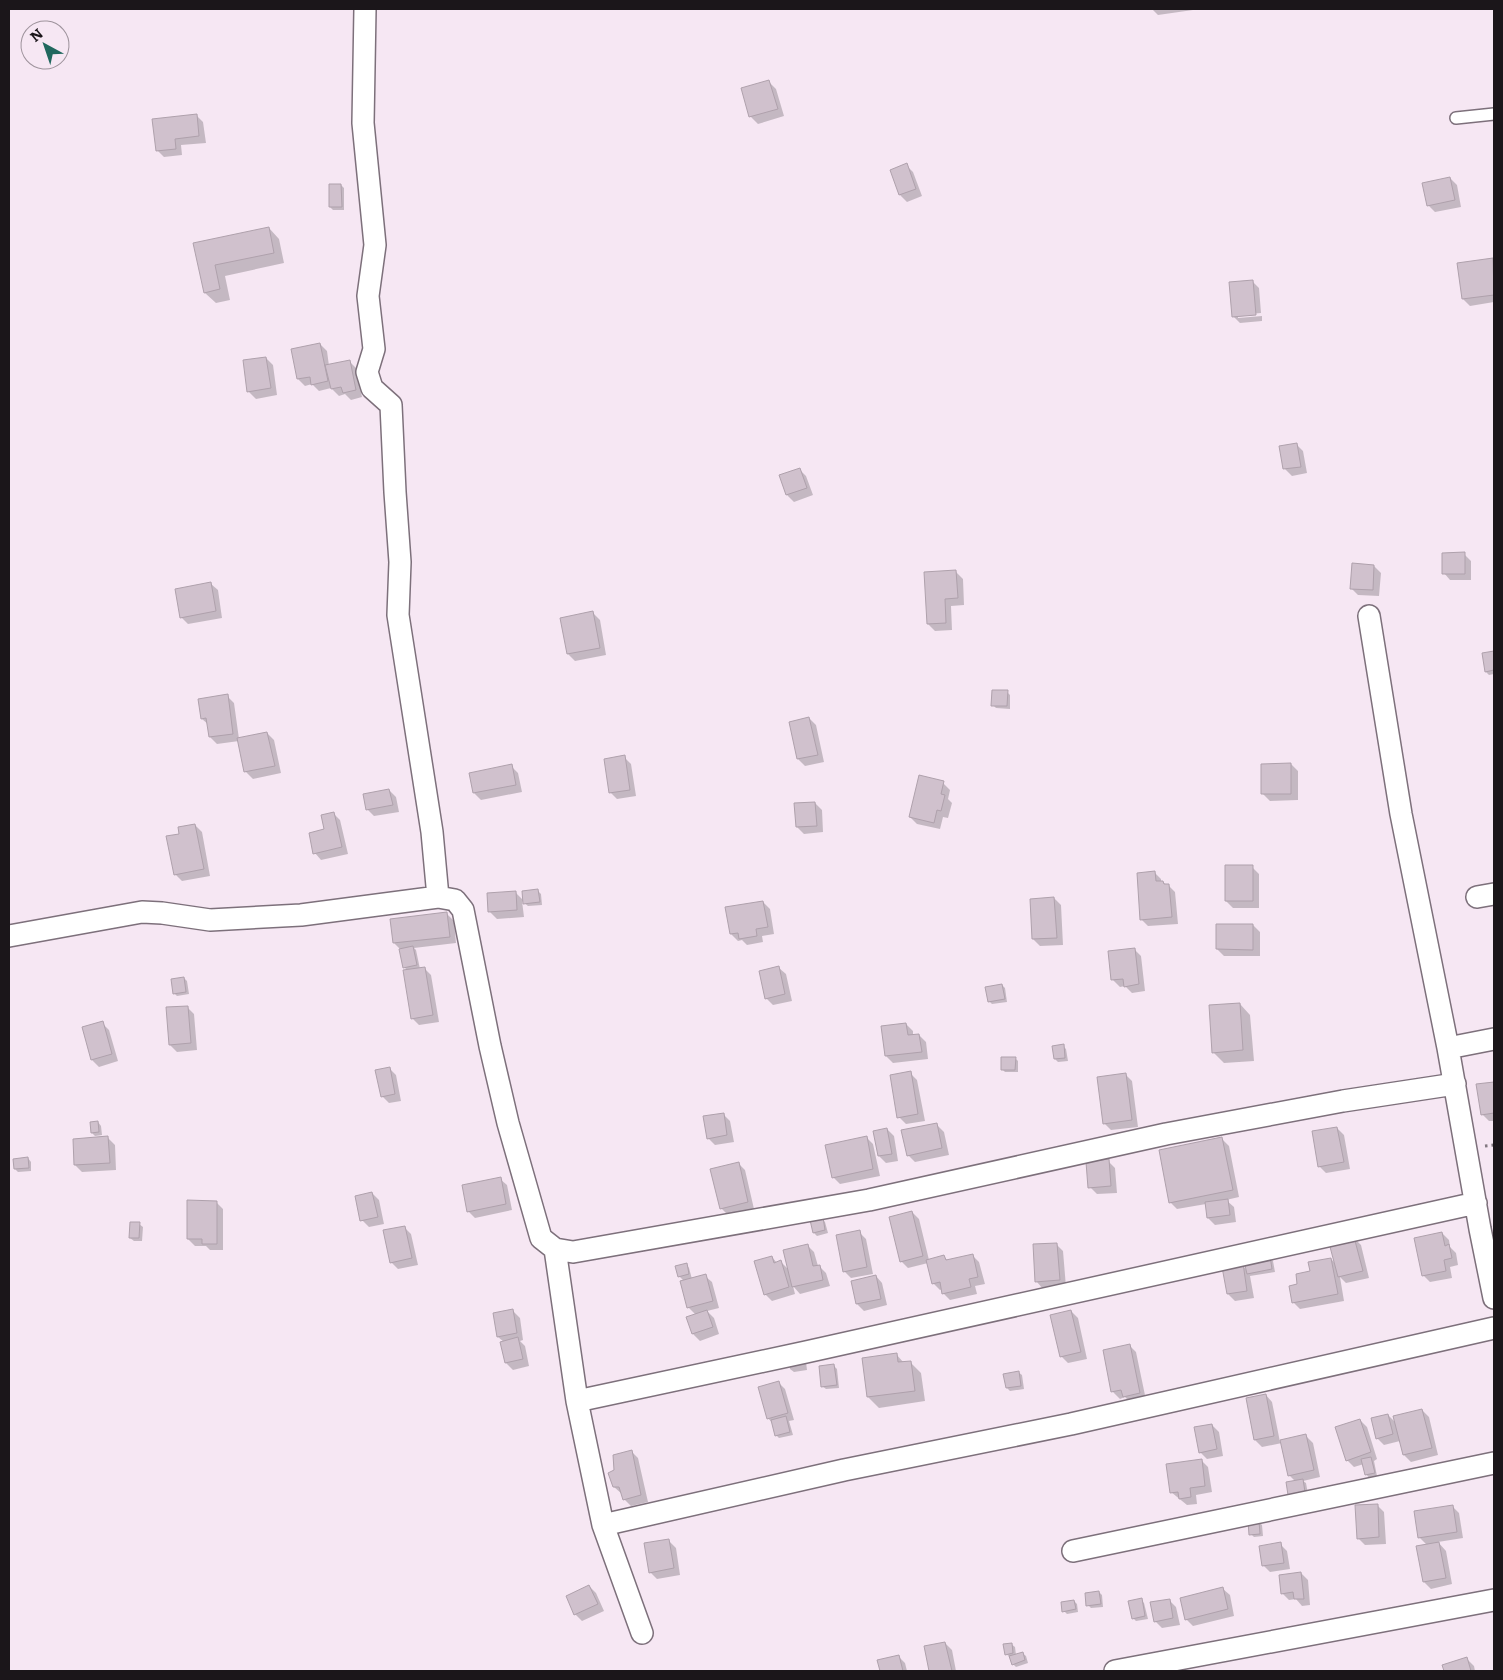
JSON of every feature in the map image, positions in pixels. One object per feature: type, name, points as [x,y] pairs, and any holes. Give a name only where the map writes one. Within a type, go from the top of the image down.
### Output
[{"type":"street","points":[[366,9],[363,123],[375,245],[368,296],[374,349],[367,372],[372,388],[391,405],[400,562],[398,615],[432,832],[438,897]]},
{"type":"street","points":[[1369,616],[1401,814],[1455,1084],[1494,1298]]},
{"type":"street","points":[[9,936],[142,912],[210,920],[301,915],[438,897],[455,900],[464,910],[490,1046],[508,1123],[541,1238],[555,1250],[573,1252],[869,1200],[1166,1134],[1343,1101],[1455,1084]]},
{"type":"street","points":[[1448,1048],[1494,1039]]},
{"type":"street","points":[[577,1401],[1476,1203]]},
{"type":"street","points":[[555,1250],[577,1401],[603,1525],[642,1633]]},
{"type":"street","points":[[603,1525],[844,1470],[1081,1422],[1494,1328]]},
{"type":"street","points":[[1073,1551],[1494,1463]]},
{"type":"street","points":[[1115,1671],[1494,1600]]},
{"type":"lane","points":[[1456,118],[1494,114]]},
{"type":"building","points":[[769,80],[778,109],[749,117],[741,88]]},
{"type":"building","points":[[197,114],[199,136],[175,139],[176,149],[156,151],[152,119]]},
{"type":"building","points":[[907,163],[916,189],[899,195],[890,170]]},
{"type":"building","points":[[1450,177],[1455,200],[1427,206],[1422,183]]},
{"type":"building","points":[[329,184],[341,184],[342,207],[329,207]]},
{"type":"building","points":[[269,227],[274,253],[215,265],[220,289],[204,293],[193,243]]},
{"type":"building","points":[[1493,258],[1494,295],[1462,299],[1457,263]]},
{"type":"building","points":[[1253,280],[1256,315],[1232,317],[1229,282]]},
{"type":"building","points":[[320,343],[328,381],[311,385],[310,377],[297,379],[291,349]]},
{"type":"building","points":[[266,357],[271,388],[247,392],[243,360]]},
{"type":"building","points":[[350,360],[356,390],[343,393],[341,387],[331,389],[325,365]]},
{"type":"building","points":[[1297,443],[1301,467],[1283,469],[1279,446]]},
{"type":"building","points":[[800,468],[807,488],[786,495],[779,475]]},
{"type":"building","points":[[1465,552],[1465,574],[1442,574],[1442,553]]},
{"type":"building","points":[[1352,563],[1374,565],[1373,590],[1350,589]]},
{"type":"building","points":[[956,570],[958,598],[945,599],[946,623],[927,624],[924,572]]},
{"type":"building","points":[[211,582],[216,611],[180,618],[175,589]]},
{"type":"building","points":[[593,611],[600,648],[567,654],[560,618]]},
{"type":"building","points":[[1494,651],[1494,670],[1485,672],[1482,653]]},
{"type":"building","points":[[992,690],[1008,690],[1007,706],[991,706]]},
{"type":"building","points":[[228,694],[233,734],[209,737],[206,718],[201,719],[198,699]]},
{"type":"building","points":[[809,717],[818,755],[797,759],[789,722]]},
{"type":"building","points":[[267,732],[275,766],[244,772],[237,738]]},
{"type":"building","points":[[625,755],[630,790],[609,793],[604,759]]},
{"type":"building","points":[[1291,763],[1291,794],[1261,794],[1261,764]]},
{"type":"building","points":[[512,764],[516,785],[473,793],[469,773]]},
{"type":"building","points":[[919,775],[944,781],[941,794],[945,795],[941,811],[937,810],[934,823],[909,817]]},
{"type":"building","points":[[389,789],[393,805],[366,810],[363,794]]},
{"type":"building","points":[[815,802],[817,826],[796,827],[794,803]]},
{"type":"building","points":[[334,812],[342,847],[313,854],[309,833],[324,829],[321,815]]},
{"type":"building","points":[[195,824],[204,869],[174,875],[166,836],[179,834],[178,827]]},
{"type":"building","points":[[1225,865],[1253,865],[1253,901],[1225,901]]},
{"type":"building","points":[[1155,871],[1156,881],[1163,881],[1164,884],[1169,884],[1172,917],[1140,920],[1137,873]]},
{"type":"building","points":[[538,889],[540,902],[523,904],[522,891]]},
{"type":"building","points":[[516,891],[517,910],[488,912],[487,893]]},
{"type":"building","points":[[1054,897],[1057,938],[1032,939],[1030,899]]},
{"type":"building","points":[[763,901],[768,927],[756,929],[757,936],[739,939],[738,933],[730,934],[725,907]]},
{"type":"building","points":[[447,912],[450,937],[393,943],[390,919]]},
{"type":"building","points":[[1216,924],[1253,924],[1253,950],[1216,949]]},
{"type":"building","points":[[413,946],[417,965],[403,968],[399,949]]},
{"type":"building","points":[[1135,948],[1139,984],[1124,987],[1123,979],[1111,980],[1108,951]]},
{"type":"building","points":[[779,966],[785,994],[765,999],[759,971]]},
{"type":"building","points":[[425,967],[433,1015],[411,1019],[403,970]]},
{"type":"building","points":[[184,977],[186,992],[173,994],[171,979]]},
{"type":"building","points":[[1002,984],[1005,999],[988,1002],[985,987]]},
{"type":"building","points":[[1240,1003],[1243,1050],[1212,1053],[1209,1005]]},
{"type":"building","points":[[188,1006],[191,1043],[169,1045],[166,1007]]},
{"type":"building","points":[[103,1021],[112,1054],[91,1060],[82,1027]]},
{"type":"building","points":[[906,1023],[908,1035],[919,1034],[922,1052],[885,1056],[881,1026]]},
{"type":"building","points":[[1064,1044],[1065,1058],[1054,1059],[1052,1046]]},
{"type":"building","points":[[1001,1057],[1016,1057],[1015,1070],[1001,1070]]},
{"type":"building","points":[[390,1067],[395,1094],[381,1097],[375,1070]]},
{"type":"building","points":[[911,1071],[918,1114],[897,1118],[890,1075]]},
{"type":"building","points":[[1126,1073],[1132,1120],[1103,1124],[1097,1077]]},
{"type":"building","points":[[1494,1082],[1494,1113],[1481,1115],[1476,1084]]},
{"type":"building","points":[[724,1113],[727,1135],[707,1139],[703,1116]]},
{"type":"building","points":[[98,1121],[99,1132],[91,1133],[90,1122]]},
{"type":"building","points":[[937,1123],[942,1148],[907,1156],[901,1130]]},
{"type":"building","points":[[1337,1127],[1344,1162],[1318,1167],[1312,1131]]},
{"type":"building","points":[[887,1128],[892,1154],[878,1156],[873,1131]]},
{"type":"building","points":[[108,1136],[110,1163],[74,1165],[73,1139]]},
{"type":"building","points":[[867,1136],[873,1169],[832,1178],[825,1145]]},
{"type":"building","points":[[1222,1137],[1233,1190],[1169,1203],[1159,1150]]},
{"type":"building","points":[[28,1157],[29,1168],[14,1169],[13,1159]]},
{"type":"building","points":[[1109,1159],[1111,1186],[1088,1188],[1086,1162]]},
{"type":"building","points":[[739,1162],[748,1202],[720,1209],[710,1169]]},
{"type":"building","points":[[501,1177],[506,1204],[467,1212],[462,1185]]},
{"type":"building","points":[[372,1192],[378,1217],[360,1221],[355,1196]]},
{"type":"building","points":[[1228,1199],[1230,1215],[1207,1218],[1205,1202]]},
{"type":"building","points":[[187,1200],[217,1201],[217,1244],[202,1244],[202,1239],[187,1239]]},
{"type":"building","points":[[912,1211],[923,1256],[900,1262],[889,1217]]},
{"type":"building","points":[[823,1217],[825,1230],[813,1233],[810,1220]]},
{"type":"building","points":[[130,1222],[140,1222],[139,1238],[129,1238]]},
{"type":"building","points":[[405,1226],[412,1258],[390,1263],[383,1230]]},
{"type":"building","points":[[860,1230],[867,1267],[843,1272],[836,1235]]},
{"type":"building","points":[[1442,1232],[1445,1246],[1449,1244],[1452,1258],[1444,1260],[1446,1271],[1422,1276],[1414,1238]]},
{"type":"building","points":[[1354,1237],[1363,1271],[1338,1277],[1329,1243]]},
{"type":"building","points":[[1057,1243],[1060,1280],[1035,1282],[1033,1244]]},
{"type":"building","points":[[808,1244],[813,1266],[820,1265],[823,1280],[792,1287],[783,1250]]},
{"type":"building","points":[[973,1254],[978,1277],[969,1279],[971,1287],[942,1294],[940,1282],[932,1284],[926,1260],[944,1255],[946,1260]]},
{"type":"building","points":[[772,1256],[774,1263],[781,1260],[789,1287],[764,1295],[754,1261]]},
{"type":"building","points":[[1270,1256],[1272,1269],[1247,1274],[1244,1261]]},
{"type":"building","points":[[1331,1258],[1338,1294],[1292,1303],[1289,1286],[1297,1284],[1296,1274],[1310,1271],[1308,1262]]},
{"type":"building","points":[[687,1263],[689,1274],[678,1277],[675,1266]]},
{"type":"building","points":[[1243,1263],[1247,1291],[1227,1294],[1222,1267]]},
{"type":"building","points":[[706,1274],[713,1301],[687,1308],[680,1281]]},
{"type":"building","points":[[876,1275],[881,1299],[856,1304],[851,1281]]},
{"type":"building","points":[[513,1309],[517,1333],[497,1337],[493,1313]]},
{"type":"building","points":[[707,1310],[713,1327],[692,1334],[686,1317]]},
{"type":"building","points":[[1071,1310],[1081,1352],[1060,1357],[1050,1315]]},
{"type":"building","points":[[518,1337],[523,1359],[505,1363],[500,1342]]},
{"type":"building","points":[[1130,1344],[1140,1393],[1123,1397],[1121,1390],[1111,1392],[1103,1350]]},
{"type":"building","points":[[897,1353],[898,1362],[911,1361],[915,1391],[867,1397],[862,1358]]},
{"type":"building","points":[[834,1364],[837,1385],[821,1387],[819,1366]]},
{"type":"building","points":[[1019,1371],[1021,1386],[1006,1388],[1003,1374]]},
{"type":"building","points":[[779,1381],[788,1413],[767,1419],[758,1387]]},
{"type":"building","points":[[1266,1394],[1274,1436],[1254,1440],[1246,1398]]},
{"type":"building","points":[[1422,1409],[1432,1448],[1403,1455],[1393,1416]]},
{"type":"building","points":[[1388,1414],[1393,1434],[1376,1439],[1371,1418]]},
{"type":"building","points":[[786,1416],[790,1432],[775,1436],[771,1420]]},
{"type":"building","points":[[1360,1419],[1371,1452],[1346,1461],[1335,1427]]},
{"type":"building","points":[[1212,1424],[1217,1449],[1199,1453],[1194,1427]]},
{"type":"building","points":[[1306,1434],[1314,1470],[1288,1476],[1280,1440]]},
{"type":"building","points":[[632,1450],[641,1495],[623,1500],[619,1487],[613,1487],[608,1473],[614,1470],[613,1455]]},
{"type":"building","points":[[1371,1457],[1375,1473],[1365,1475],[1361,1459]]},
{"type":"building","points":[[1202,1459],[1205,1486],[1190,1488],[1191,1497],[1179,1499],[1178,1492],[1170,1493],[1166,1464]]},
{"type":"building","points":[[1303,1479],[1305,1492],[1288,1495],[1286,1482]]},
{"type":"building","points":[[1378,1504],[1379,1537],[1357,1539],[1355,1505]]},
{"type":"building","points":[[1453,1505],[1457,1532],[1418,1538],[1414,1511]]},
{"type":"building","points":[[1248,1521],[1259,1521],[1260,1534],[1249,1535]]},
{"type":"building","points":[[669,1539],[674,1568],[649,1573],[644,1543]]},
{"type":"building","points":[[1281,1542],[1284,1563],[1262,1566],[1259,1546]]},
{"type":"building","points":[[1439,1542],[1446,1578],[1423,1582],[1416,1546]]},
{"type":"building","points":[[1301,1572],[1304,1599],[1294,1599],[1293,1592],[1281,1594],[1279,1575]]},
{"type":"building","points":[[589,1585],[598,1604],[574,1615],[566,1596]]},
{"type":"building","points":[[1223,1587],[1228,1609],[1185,1620],[1180,1598]]},
{"type":"building","points":[[1099,1591],[1101,1604],[1086,1606],[1085,1593]]},
{"type":"building","points":[[1142,1598],[1145,1616],[1132,1619],[1128,1601]]},
{"type":"building","points":[[1170,1599],[1173,1618],[1154,1622],[1150,1602]]},
{"type":"building","points":[[1074,1600],[1076,1609],[1062,1612],[1061,1602]]},
{"type":"building","points":[[945,1642],[952,1671],[929,1671],[924,1646]]},
{"type":"building","points":[[1012,1643],[1013,1653],[1005,1655],[1003,1644]]},
{"type":"building","points":[[1023,1652],[1025,1660],[1012,1665],[1009,1656]]},
{"type":"building","points":[[899,1655],[903,1671],[880,1671],[877,1660]]},
{"type":"building","points":[[1467,1657],[1471,1671],[1444,1671],[1442,1665]]}]
